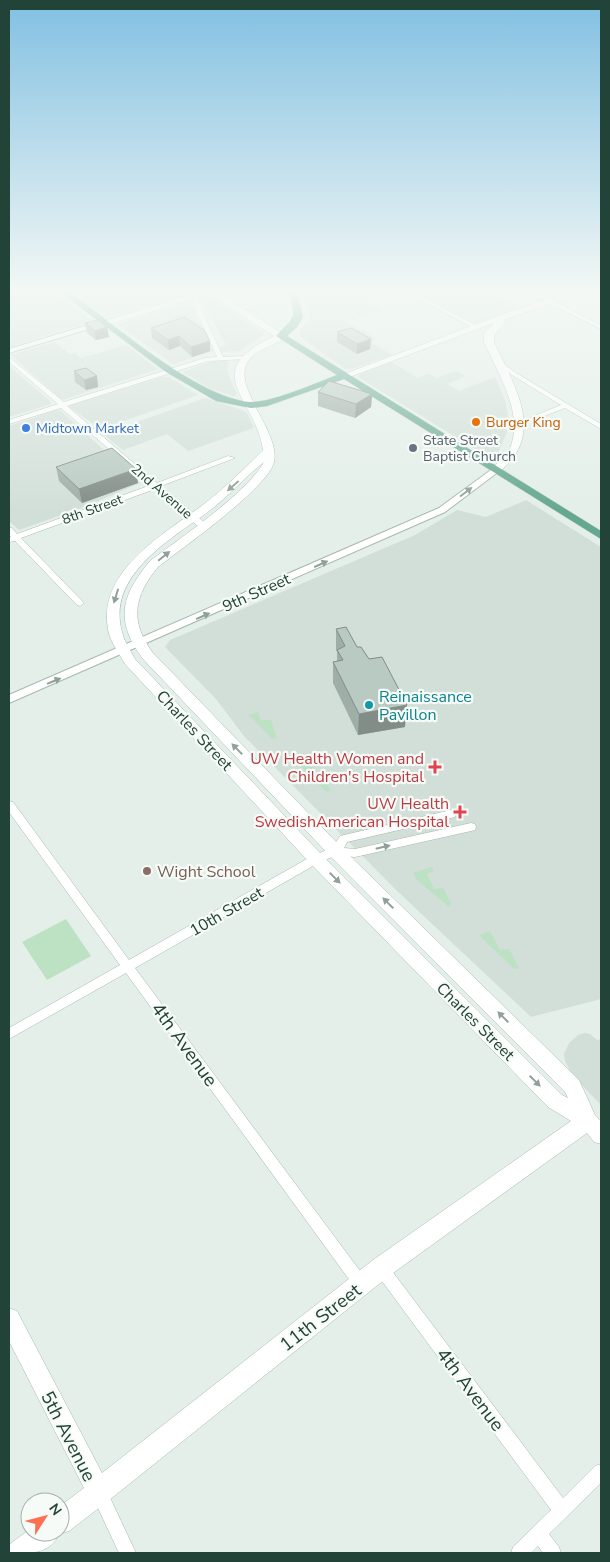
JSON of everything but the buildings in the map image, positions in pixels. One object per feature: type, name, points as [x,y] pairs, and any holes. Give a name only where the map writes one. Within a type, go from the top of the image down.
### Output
[{"type":"main road","points":[[162,365],[220,399],[250,405],[267,403],[375,365]]},
{"type":"main road","name":"Charles Street","points":[[130,647],[133,632],[130,615],[133,594],[141,579],[267,452],[268,443],[265,431],[240,384],[238,374],[240,365]]},
{"type":"main road","points":[[327,365],[601,536]]},
{"type":"main road","points":[[495,470],[512,455],[519,438],[519,424],[512,395],[499,365]]},
{"type":"main road","name":"Charles Street","points":[[197,522],[134,565],[118,588],[114,599],[113,627],[316,859],[554,1101],[595,1128]]},
{"type":"main road","name":"Charles Street","points":[[130,647],[570,1084],[595,1128]]},
{"type":"main road","name":"11th Street","points":[[70,1514],[381,1268],[595,1128]]},
{"type":"main road","name":"5th Avenue","points":[[9,1319],[99,1492]]},
{"type":"main road","points":[[19,1553],[34,1542]]},
{"type":"street","name":"2nd Avenue","points":[[17,365],[197,522]]},
{"type":"street","points":[[9,422],[189,365]]},
{"type":"street","points":[[503,365],[565,406],[601,427]]},
{"type":"street","points":[[519,424],[565,406]]},
{"type":"street","name":"8th Street","points":[[12,539],[232,458]]},
{"type":"street","name":"9th Street","points":[[9,699],[442,510],[495,470]]},
{"type":"street","points":[[9,530],[12,539],[80,603]]},
{"type":"street","name":"4th Avenue","points":[[9,805],[361,1284]]},
{"type":"street","name":"10th Street","points":[[9,1034],[316,859],[336,851],[344,839],[451,814]]},
{"type":"street","points":[[336,851],[356,853],[471,827]]},
{"type":"street","name":"4th Avenue","points":[[381,1268],[561,1510]]},
{"type":"street","points":[[519,1553],[601,1472]]},
{"type":"street","name":"5th Avenue","points":[[99,1492],[128,1553]]},
{"type":"street","points":[[539,1534],[553,1553]]},
{"type":"shaded area","points":[[22,365],[153,365],[158,369],[62,400]]},
{"type":"shaded area","points":[[202,365],[229,365],[227,371],[237,395],[233,396],[209,388],[183,372]]},
{"type":"shaded area","points":[[339,365],[364,365],[352,369],[345,369]]},
{"type":"shaded area","points":[[384,365],[396,365],[418,378],[429,374],[437,378],[456,371],[466,376],[447,384],[459,391],[495,377],[505,400],[510,425],[497,455],[492,457],[485,455],[358,377],[360,374]]},
{"type":"shaded area","points":[[9,366],[50,401],[51,404],[9,417]]},
{"type":"shaded area","points":[[162,377],[169,377],[198,395],[101,429],[69,407],[71,405]]},
{"type":"shaded area","points":[[205,398],[247,413],[254,428],[188,451],[167,434],[123,450],[103,434]]},
{"type":"shaded area","points":[[56,410],[61,411],[140,483],[84,507],[19,530],[9,521],[9,426]]},
{"type":"shaded area","name":"UW Health SwedishAmerican Hospital","points":[[526,500],[601,547],[601,999],[531,1017],[395,889],[244,736],[216,699],[165,647],[170,640],[415,535],[457,510],[486,517]]},
{"type":"shaded area","points":[[590,1034],[597,1040],[601,1039],[601,1105],[573,1076],[565,1061],[564,1054],[569,1043],[578,1035]]},
{"type":"green space","points":[[258,712],[261,720],[271,720],[277,738],[272,739],[249,715]]},
{"type":"green space","points":[[312,756],[318,758],[310,761],[318,780],[326,778],[330,792],[325,791],[300,766],[301,759]]},
{"type":"green space","points":[[432,867],[434,871],[427,874],[434,889],[443,888],[451,903],[449,907],[417,880],[413,873]]},
{"type":"green space","points":[[66,919],[91,956],[47,980],[22,942]]},
{"type":"green space","points":[[490,931],[500,950],[509,949],[519,968],[514,969],[480,935]]},
{"type":"place","name":"Burger King","points":[[476,422]]},
{"type":"place","name":"Midtown Market","points":[[26,428]]},
{"type":"place","name":"State Street Baptist Church","points":[[413,448]]},
{"type":"place","name":"Reinaissance Pavillon","points":[[369,705]]},
{"type":"place","name":"UW Health Women and Children's Hospital","points":[[435,767]]},
{"type":"place","name":"UW Health SwedishAmerican Hospital","points":[[460,812]]},
{"type":"place","name":"Wight School","points":[[147,871]]}]
